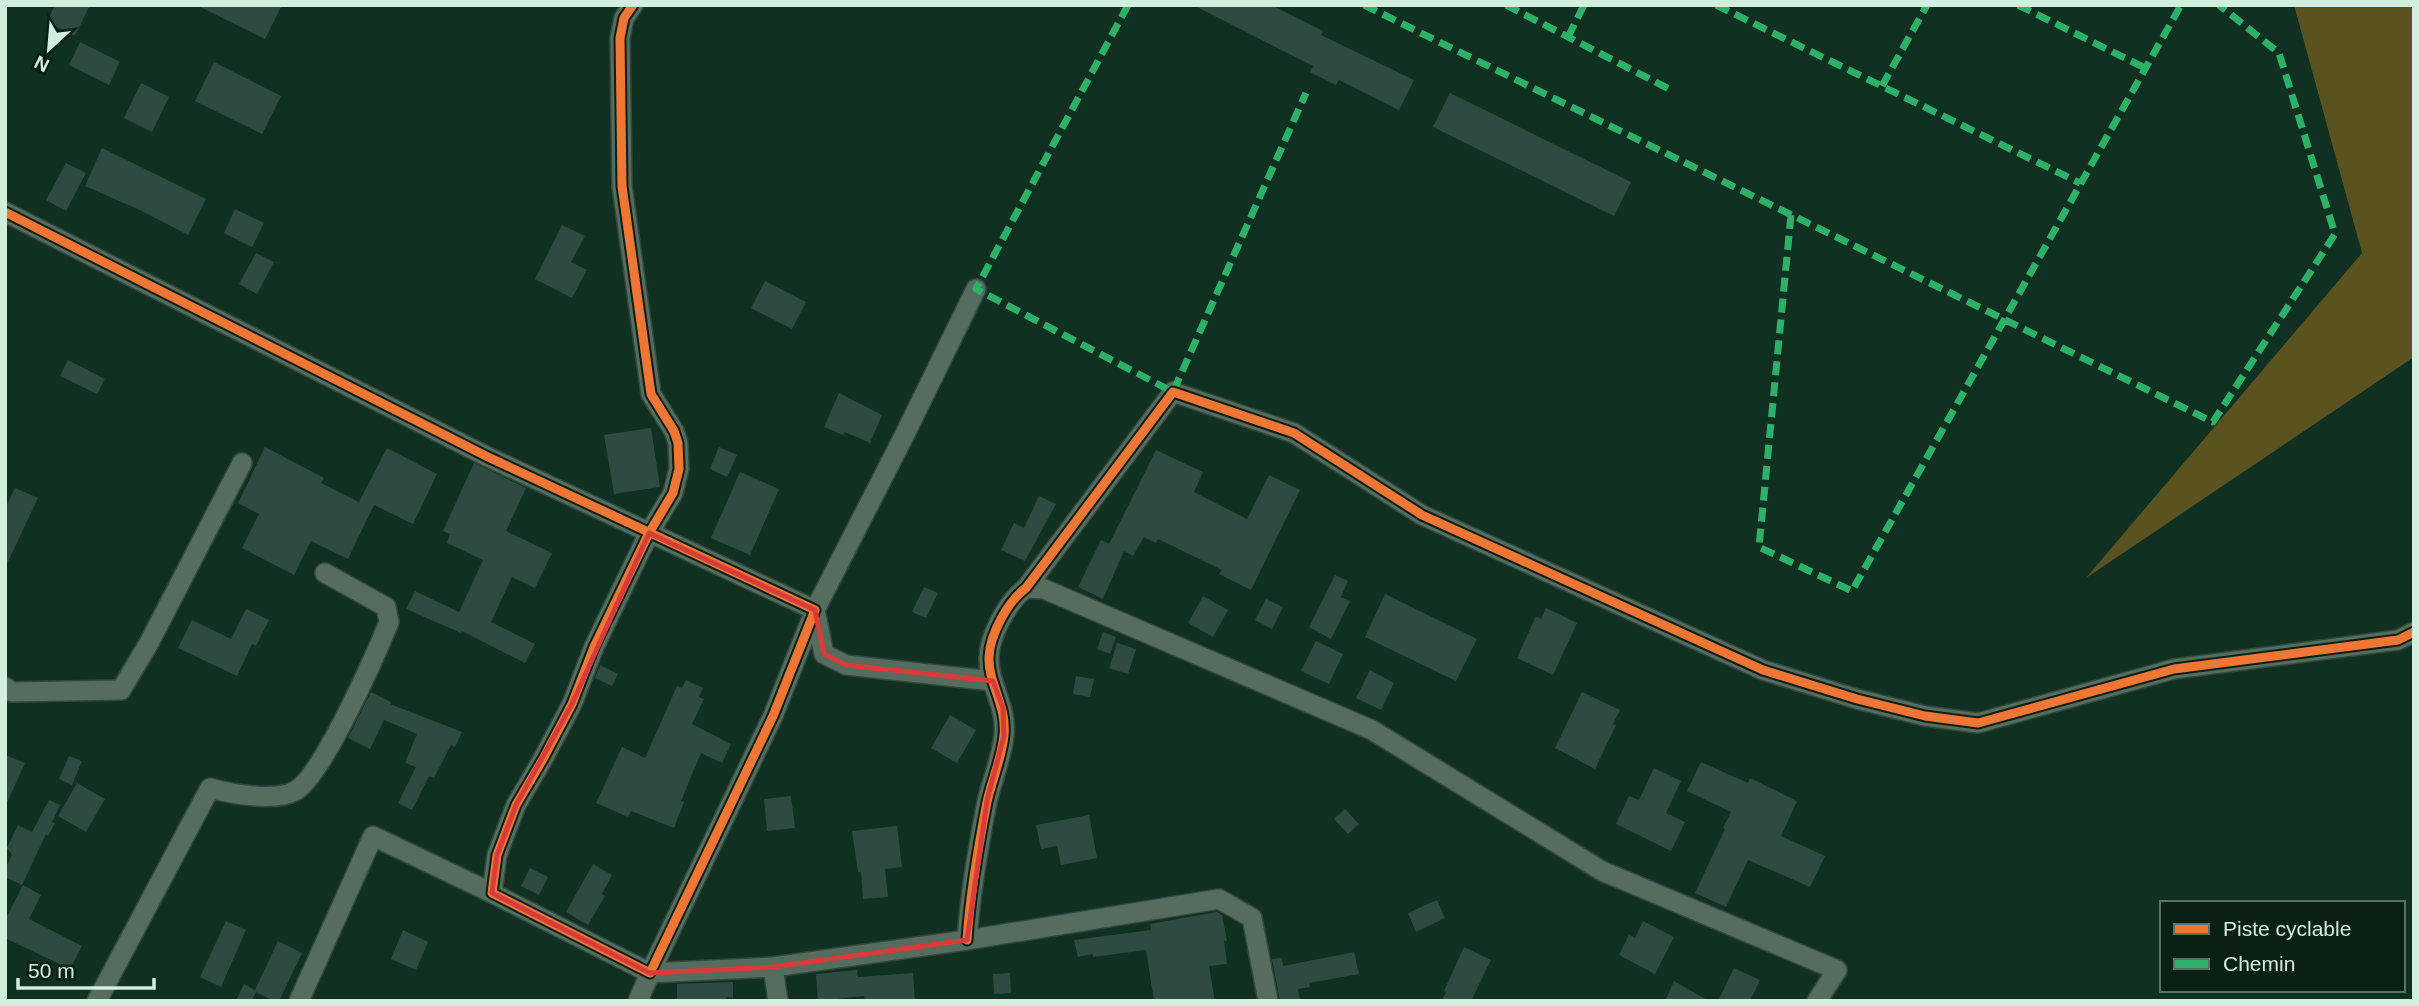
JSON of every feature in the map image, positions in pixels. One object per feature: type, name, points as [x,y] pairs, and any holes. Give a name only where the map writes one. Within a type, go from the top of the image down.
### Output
[{"type":"street","points":[[492,893],[497,855],[516,805],[572,704],[594,647],[649,533],[673,494],[679,469],[678,443],[674,431],[651,394],[622,186],[620,38],[624,18],[633,5]]},
{"type":"street","points":[[5,212],[488,457],[815,610]]},
{"type":"street","points":[[638,1001],[773,716],[815,610],[976,289]]},
{"type":"street","points":[[967,940],[970,901],[987,801],[1004,736],[1003,708],[993,681],[989,656],[995,633],[1016,596],[1026,589],[1173,392],[1294,433],[1422,515],[1763,670],[1857,699],[1925,716],[1978,723],[2174,669],[2398,640],[2414,632]]},
{"type":"street","points":[[8,695],[121,690],[149,643],[242,463]]},
{"type":"street","points":[[97,1001],[210,788],[229,793],[257,795],[296,791],[307,781],[326,754],[389,622],[386,607],[325,573]]},
{"type":"street","points":[[1026,589],[1044,589],[1371,730],[1602,871],[1837,970],[1817,1001]]},
{"type":"street","points":[[815,610],[824,654],[846,665],[993,681]]},
{"type":"street","points":[[299,1001],[373,836],[650,973],[773,967],[967,940],[1219,899],[1252,918],[1268,1001]]},
{"type":"street","points":[[773,967],[778,1001]]},
{"type":"highlighted area","points":[[649,533],[815,610],[824,654],[846,665],[993,681],[1003,708],[1004,736],[987,801],[967,940],[773,967],[650,973],[492,893],[497,855],[516,805],[572,704]]},
{"type":"shaded area","points":[[2294,5],[2414,5],[2414,357],[2086,578],[2362,253]]},
{"type":"building","points":[[55,5],[90,5],[75,36],[47,22]]},
{"type":"building","points":[[196,5],[282,5],[265,39]]},
{"type":"building","points":[[1193,5],[1271,5],[1323,31],[1321,35],[1414,80],[1399,110],[1339,80],[1336,85],[1310,72],[1313,66]]},
{"type":"building","points":[[80,42],[120,62],[109,85],[69,65]]},
{"type":"building","points":[[214,62],[281,96],[262,134],[195,101]]},
{"type":"building","points":[[141,83],[169,97],[152,132],[124,118]]},
{"type":"building","points":[[1450,93],[1631,182],[1614,216],[1433,127]]},
{"type":"building","points":[[102,148],[206,199],[188,235],[85,186]]},
{"type":"building","points":[[66,163],[86,173],[66,211],[46,200]]},
{"type":"building","points":[[235,209],[264,223],[252,247],[224,233]]},
{"type":"building","points":[[562,225],[585,236],[571,262],[587,270],[572,298],[535,279]]},
{"type":"building","points":[[256,253],[274,262],[257,294],[239,284]]},
{"type":"building","points":[[765,281],[806,302],[792,329],[751,308]]},
{"type":"building","points":[[68,360],[105,379],[97,394],[60,376]]},
{"type":"building","points":[[839,393],[882,415],[870,443],[845,432],[843,435],[824,427]]},
{"type":"building","points":[[651,428],[660,487],[614,494],[604,435]]},
{"type":"building","points":[[265,447],[324,478],[321,483],[359,502],[387,448],[437,474],[413,524],[374,505],[348,559],[311,541],[294,575],[242,548],[259,514],[238,503]]},
{"type":"building","points":[[719,447],[737,455],[727,477],[710,469]]},
{"type":"building","points":[[1156,450],[1203,472],[1194,492],[1247,519],[1269,475],[1300,490],[1251,590],[1219,574],[1222,570],[1158,539],[1156,543],[1144,537],[1133,556],[1124,551],[1103,599],[1078,587],[1101,540],[1109,544]]},
{"type":"building","points":[[474,463],[526,488],[506,531],[552,553],[535,588],[512,577],[491,622],[535,644],[525,663],[462,631],[461,633],[406,609],[415,591],[459,612],[483,560],[447,543],[450,534],[443,531]]},
{"type":"building","points":[[740,472],[779,489],[750,555],[711,538]]},
{"type":"building","points":[[15,488],[38,498],[5,568],[5,509]]},
{"type":"building","points":[[1039,496],[1056,504],[1025,561],[1001,550],[1014,523],[1024,528]]},
{"type":"building","points":[[1335,575],[1348,581],[1341,597],[1350,601],[1331,639],[1309,627]]},
{"type":"building","points":[[924,587],[938,593],[926,618],[912,612]]},
{"type":"building","points":[[1385,594],[1477,639],[1456,681],[1365,637]]},
{"type":"building","points":[[1203,596],[1228,610],[1213,637],[1188,623]]},
{"type":"building","points":[[1266,599],[1283,607],[1272,629],[1255,620]]},
{"type":"building","points":[[1546,608],[1577,623],[1553,675],[1517,658],[1536,616],[1541,619]]},
{"type":"building","points":[[246,609],[269,620],[256,646],[252,644],[237,676],[178,648],[192,620],[231,639]]},
{"type":"building","points":[[1103,632],[1116,637],[1110,654],[1097,649]]},
{"type":"building","points":[[1316,641],[1343,654],[1329,684],[1301,671]]},
{"type":"building","points":[[1117,643],[1136,649],[1128,674],[1109,668]]},
{"type":"building","points":[[600,665],[618,674],[612,686],[595,678]]},
{"type":"building","points":[[1370,670],[1394,683],[1381,710],[1356,698]]},
{"type":"building","points":[[1076,676],[1094,679],[1090,697],[1073,694]]},
{"type":"building","points":[[686,680],[703,688],[699,697],[704,699],[692,724],[731,744],[722,763],[701,753],[681,801],[684,802],[674,828],[631,811],[628,817],[596,803],[622,747],[645,758],[677,686],[682,688]]},
{"type":"building","points":[[371,692],[391,702],[390,704],[462,732],[455,747],[451,745],[434,778],[429,776],[412,810],[398,803],[416,767],[405,763],[417,734],[384,720],[370,749],[348,738]]},
{"type":"building","points":[[1582,692],[1620,710],[1613,724],[1616,725],[1595,769],[1555,748]]},
{"type":"building","points":[[950,715],[976,730],[957,763],[931,748]]},
{"type":"building","points":[[5,755],[25,763],[5,807]]},
{"type":"building","points":[[69,756],[82,761],[72,785],[59,779]]},
{"type":"building","points":[[1701,762],[1748,783],[1750,778],[1797,801],[1781,836],[1825,856],[1810,887],[1748,860],[1726,907],[1695,893],[1731,812],[1687,791]]},
{"type":"building","points":[[1654,768],[1681,781],[1666,813],[1685,822],[1671,851],[1616,824],[1629,796],[1639,800]]},
{"type":"building","points":[[77,783],[105,799],[86,832],[58,816]]},
{"type":"building","points":[[791,796],[795,828],[767,831],[764,799]]},
{"type":"building","points":[[49,800],[60,805],[52,822],[55,823],[48,836],[46,834],[22,885],[5,877],[5,869],[12,855],[7,848],[18,825],[32,832]]},
{"type":"building","points":[[1345,809],[1359,824],[1348,834],[1334,819]]},
{"type":"building","points":[[1089,815],[1097,858],[1061,865],[1057,846],[1041,849],[1036,825]]},
{"type":"building","points":[[897,826],[902,867],[885,869],[888,897],[863,899],[861,872],[858,872],[852,831]]},
{"type":"building","points":[[593,864],[612,875],[602,894],[605,896],[588,925],[566,912]]},
{"type":"building","points":[[530,868],[548,877],[539,895],[521,886]]},
{"type":"building","points":[[23,885],[41,895],[29,919],[82,946],[70,969],[5,938],[5,920]]},
{"type":"building","points":[[1437,900],[1445,918],[1416,932],[1408,913]]},
{"type":"building","points":[[1217,912],[1222,915],[1227,941],[1224,941],[1227,964],[1209,966],[1215,1001],[1154,1001],[1146,950],[1078,957],[1074,940],[1151,930],[1150,924]]},
{"type":"building","points":[[226,921],[246,930],[221,987],[200,977]]},
{"type":"building","points":[[1643,921],[1674,937],[1655,974],[1619,955],[1629,935],[1635,938]]},
{"type":"building","points":[[403,930],[428,942],[416,970],[391,959]]},
{"type":"building","points":[[278,941],[302,953],[279,1001],[256,992],[252,1001],[236,1001],[244,984],[255,990]]},
{"type":"building","points":[[1464,947],[1491,960],[1471,1001],[1442,1001],[1446,992],[1444,991]]},
{"type":"building","points":[[1354,952],[1359,974],[1309,983],[1310,987],[1298,989],[1300,1001],[1280,1001],[1272,959],[1282,958],[1283,966]]},
{"type":"building","points":[[1734,968],[1760,980],[1750,1001],[1718,1001]]},
{"type":"building","points":[[857,970],[858,977],[913,973],[915,1001],[865,1001],[864,996],[818,1001],[816,974]]},
{"type":"building","points":[[1010,973],[1011,993],[994,994],[993,974]]},
{"type":"building","points":[[1674,981],[1709,1001],[1665,1001]]},
{"type":"building","points":[[733,982],[733,998],[726,997],[726,1001],[677,1001],[677,984]]},
{"type":"marked path","points":[[1128,5],[976,289],[1173,392],[1306,93]]},
{"type":"marked path","points":[[1364,5],[2213,422],[2335,234],[2279,53],[2219,5]]},
{"type":"marked path","points":[[1506,5],[1673,91]]},
{"type":"marked path","points":[[1568,37],[1584,5]]},
{"type":"marked path","points":[[1716,5],[2080,183]]},
{"type":"marked path","points":[[1882,86],[1927,5]]},
{"type":"marked path","points":[[2018,5],[2145,68]]},
{"type":"marked path","points":[[1791,215],[1759,547],[1852,591],[2181,5]]},
{"type":"cycle path","points":[[5,212],[488,457],[570,496],[611,515],[652,534],[815,610],[773,716],[650,973],[492,893],[497,855],[516,805],[572,704],[594,647],[649,533],[673,493],[679,469],[678,443],[674,431],[651,394],[622,186],[620,38],[624,18],[633,5]]},
{"type":"cycle path","points":[[967,940],[972,888],[987,802],[1004,735],[1003,714],[989,667],[993,638],[1013,601],[1026,588],[1173,392],[1294,433],[1422,515],[1763,670],[1857,699],[1925,716],[1978,723],[2174,669],[2398,640],[2414,632]]}]
